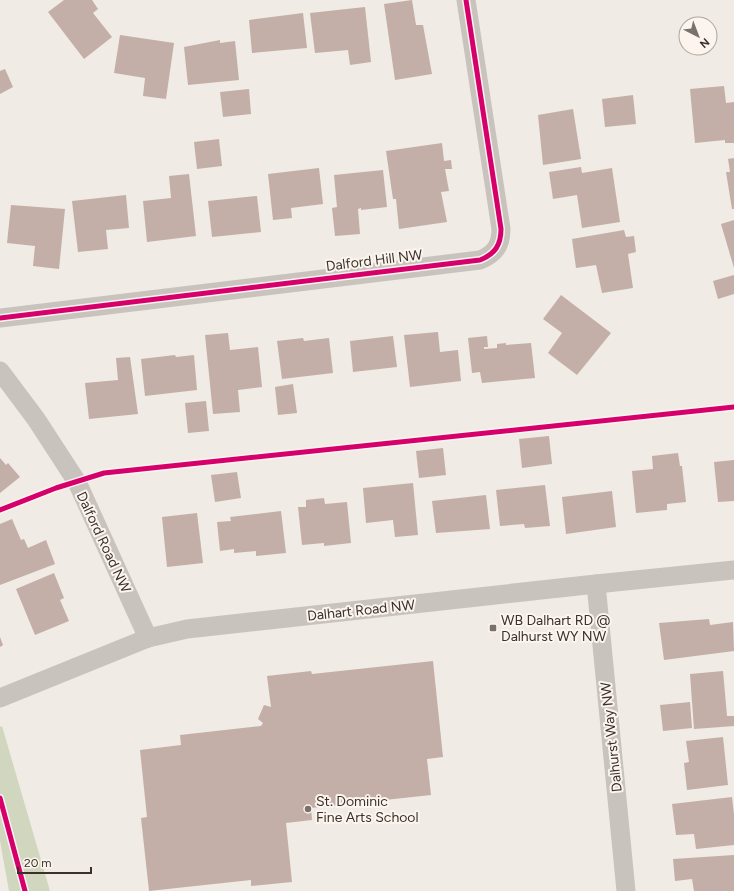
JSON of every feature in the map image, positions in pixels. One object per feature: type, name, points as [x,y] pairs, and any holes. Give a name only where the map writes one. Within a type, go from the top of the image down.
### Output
[{"type":"street","name":"Dalford Hill NW","points":[[0,318],[480,260],[489,257],[500,244],[501,229],[466,0]]},
{"type":"street","name":"Dalford Road NW","points":[[0,371],[36,419],[77,482],[148,638]]},
{"type":"street","name":"Dalhart Road NW","points":[[0,698],[148,638],[187,629],[734,570]]},
{"type":"street","name":"Dalhurst Way NW","points":[[596,584],[626,891]]},
{"type":"green space","points":[[2,726],[50,891],[9,891],[0,841],[0,727]]},
{"type":"building","points":[[64,0],[92,0],[98,9],[93,13],[112,37],[84,59],[48,12]]},
{"type":"building","points":[[412,0],[416,25],[423,25],[432,74],[395,80],[384,4]]},
{"type":"building","points":[[365,7],[371,62],[350,65],[348,50],[315,53],[310,13]]},
{"type":"building","points":[[303,13],[307,48],[252,53],[249,20]]},
{"type":"building","points":[[120,35],[174,43],[166,99],[143,96],[145,78],[114,73]]},
{"type":"building","points":[[220,40],[220,43],[235,41],[239,80],[188,85],[184,47]]},
{"type":"building","points":[[5,69],[13,87],[0,94],[0,71]]},
{"type":"building","points":[[724,86],[726,103],[734,102],[734,143],[725,143],[725,140],[695,143],[690,89]]},
{"type":"building","points":[[249,89],[251,114],[223,117],[220,92]]},
{"type":"building","points":[[633,95],[636,124],[605,127],[602,99]]},
{"type":"building","points":[[573,109],[581,159],[543,165],[538,115]]},
{"type":"building","points":[[219,139],[222,166],[197,169],[194,142]]},
{"type":"building","points":[[442,143],[444,161],[451,160],[452,169],[445,169],[449,191],[441,192],[447,222],[399,229],[396,199],[393,199],[386,151]]},
{"type":"building","points":[[734,158],[734,209],[732,209],[726,172],[730,172],[728,159]]},
{"type":"building","points":[[581,167],[582,173],[612,168],[620,222],[582,228],[577,195],[553,199],[549,172]]},
{"type":"building","points":[[319,168],[323,204],[291,208],[292,218],[273,220],[268,174]]},
{"type":"building","points":[[383,170],[387,207],[361,210],[361,208],[358,209],[360,234],[335,236],[332,208],[337,207],[334,175]]},
{"type":"building","points":[[189,174],[196,236],[147,242],[143,201],[171,198],[169,176]]},
{"type":"building","points":[[126,195],[129,228],[106,230],[108,249],[78,252],[72,201]]},
{"type":"building","points":[[257,196],[261,232],[212,237],[208,201]]},
{"type":"building","points":[[11,205],[65,209],[59,269],[33,266],[35,246],[7,243]]},
{"type":"building","points":[[734,220],[734,268],[721,224]]},
{"type":"building","points":[[624,230],[626,237],[634,236],[636,252],[628,254],[633,288],[602,293],[596,265],[576,268],[572,239]]},
{"type":"building","points":[[734,275],[734,294],[718,299],[713,281]]},
{"type":"building","points":[[561,295],[611,333],[577,375],[548,353],[562,333],[543,319]]},
{"type":"building","points":[[438,332],[440,352],[458,350],[461,381],[410,387],[404,335]]},
{"type":"building","points":[[228,333],[230,350],[258,347],[262,387],[238,390],[240,412],[213,414],[205,335]]},
{"type":"building","points":[[393,336],[397,367],[353,372],[350,341]]},
{"type":"building","points":[[487,336],[488,347],[484,347],[484,349],[497,348],[497,344],[506,343],[506,345],[531,343],[535,378],[482,383],[480,372],[472,373],[468,338]]},
{"type":"building","points":[[303,338],[304,341],[329,338],[333,373],[282,379],[277,341]]},
{"type":"building","points":[[175,355],[176,357],[194,355],[197,390],[145,396],[141,359]]},
{"type":"building","points":[[130,357],[138,414],[89,419],[85,383],[118,380],[116,358]]},
{"type":"building","points":[[293,384],[297,413],[278,415],[275,387]]},
{"type":"building","points":[[206,401],[209,431],[188,433],[185,403]]},
{"type":"building","points":[[549,436],[552,464],[522,468],[519,439]]},
{"type":"building","points":[[443,448],[446,475],[419,478],[416,451]]},
{"type":"building","points":[[678,453],[680,466],[682,466],[686,502],[667,504],[667,510],[636,513],[632,471],[653,469],[652,456]]},
{"type":"building","points":[[0,458],[6,465],[8,463],[20,477],[0,493]]},
{"type":"building","points":[[734,460],[734,501],[718,502],[714,462]]},
{"type":"building","points":[[237,472],[241,498],[215,502],[211,475]]},
{"type":"building","points":[[413,483],[418,535],[395,537],[393,520],[366,523],[363,488]]},
{"type":"building","points":[[545,485],[550,526],[525,528],[524,524],[500,526],[496,490]]},
{"type":"building","points":[[612,491],[616,527],[566,534],[562,497]]},
{"type":"building","points":[[486,495],[490,529],[436,533],[432,501]]},
{"type":"building","points":[[324,498],[325,504],[347,502],[351,543],[324,546],[324,543],[302,545],[298,507],[306,507],[306,500]]},
{"type":"building","points":[[281,511],[286,553],[256,556],[256,551],[234,553],[234,549],[220,551],[217,522],[231,521],[230,517]]},
{"type":"building","points":[[197,513],[203,563],[167,567],[162,517]]},
{"type":"building","points":[[12,519],[21,540],[24,539],[28,548],[46,540],[55,564],[0,585],[0,524]]},
{"type":"building","points":[[54,573],[64,598],[60,600],[69,621],[35,635],[16,589]]},
{"type":"building","points":[[709,619],[710,625],[733,622],[734,651],[664,660],[659,623]]},
{"type":"building","points":[[0,637],[3,645],[0,647]]},
{"type":"building","points":[[433,661],[443,757],[427,759],[431,795],[311,808],[312,820],[286,823],[292,882],[251,886],[251,880],[149,891],[141,818],[147,817],[140,750],[181,745],[180,735],[261,726],[263,723],[258,719],[264,705],[271,707],[267,676],[311,671],[312,674]]},
{"type":"building","points":[[723,671],[727,716],[734,716],[734,726],[694,729],[690,674]]},
{"type":"building","points":[[690,702],[692,728],[663,731],[660,705]]},
{"type":"building","points":[[723,737],[728,785],[687,790],[684,763],[689,762],[686,741]]},
{"type":"building","points":[[732,797],[734,814],[734,845],[696,849],[694,834],[676,835],[672,804]]},
{"type":"building","points":[[734,855],[734,891],[694,891],[692,879],[675,881],[673,859]]},
{"type":"cycle path","points":[[0,318],[480,260],[490,255],[500,240],[501,229],[466,0]]},
{"type":"cycle path","points":[[0,510],[56,488],[104,473],[734,407]]},
{"type":"cycle path","points":[[0,798],[25,891]]},
{"type":"place","name":"WB Dalhart RD @ Dalhurst WY NW","points":[[493,628]]},
{"type":"place","name":"St. Dominic Fine Arts School","points":[[308,809]]}]
